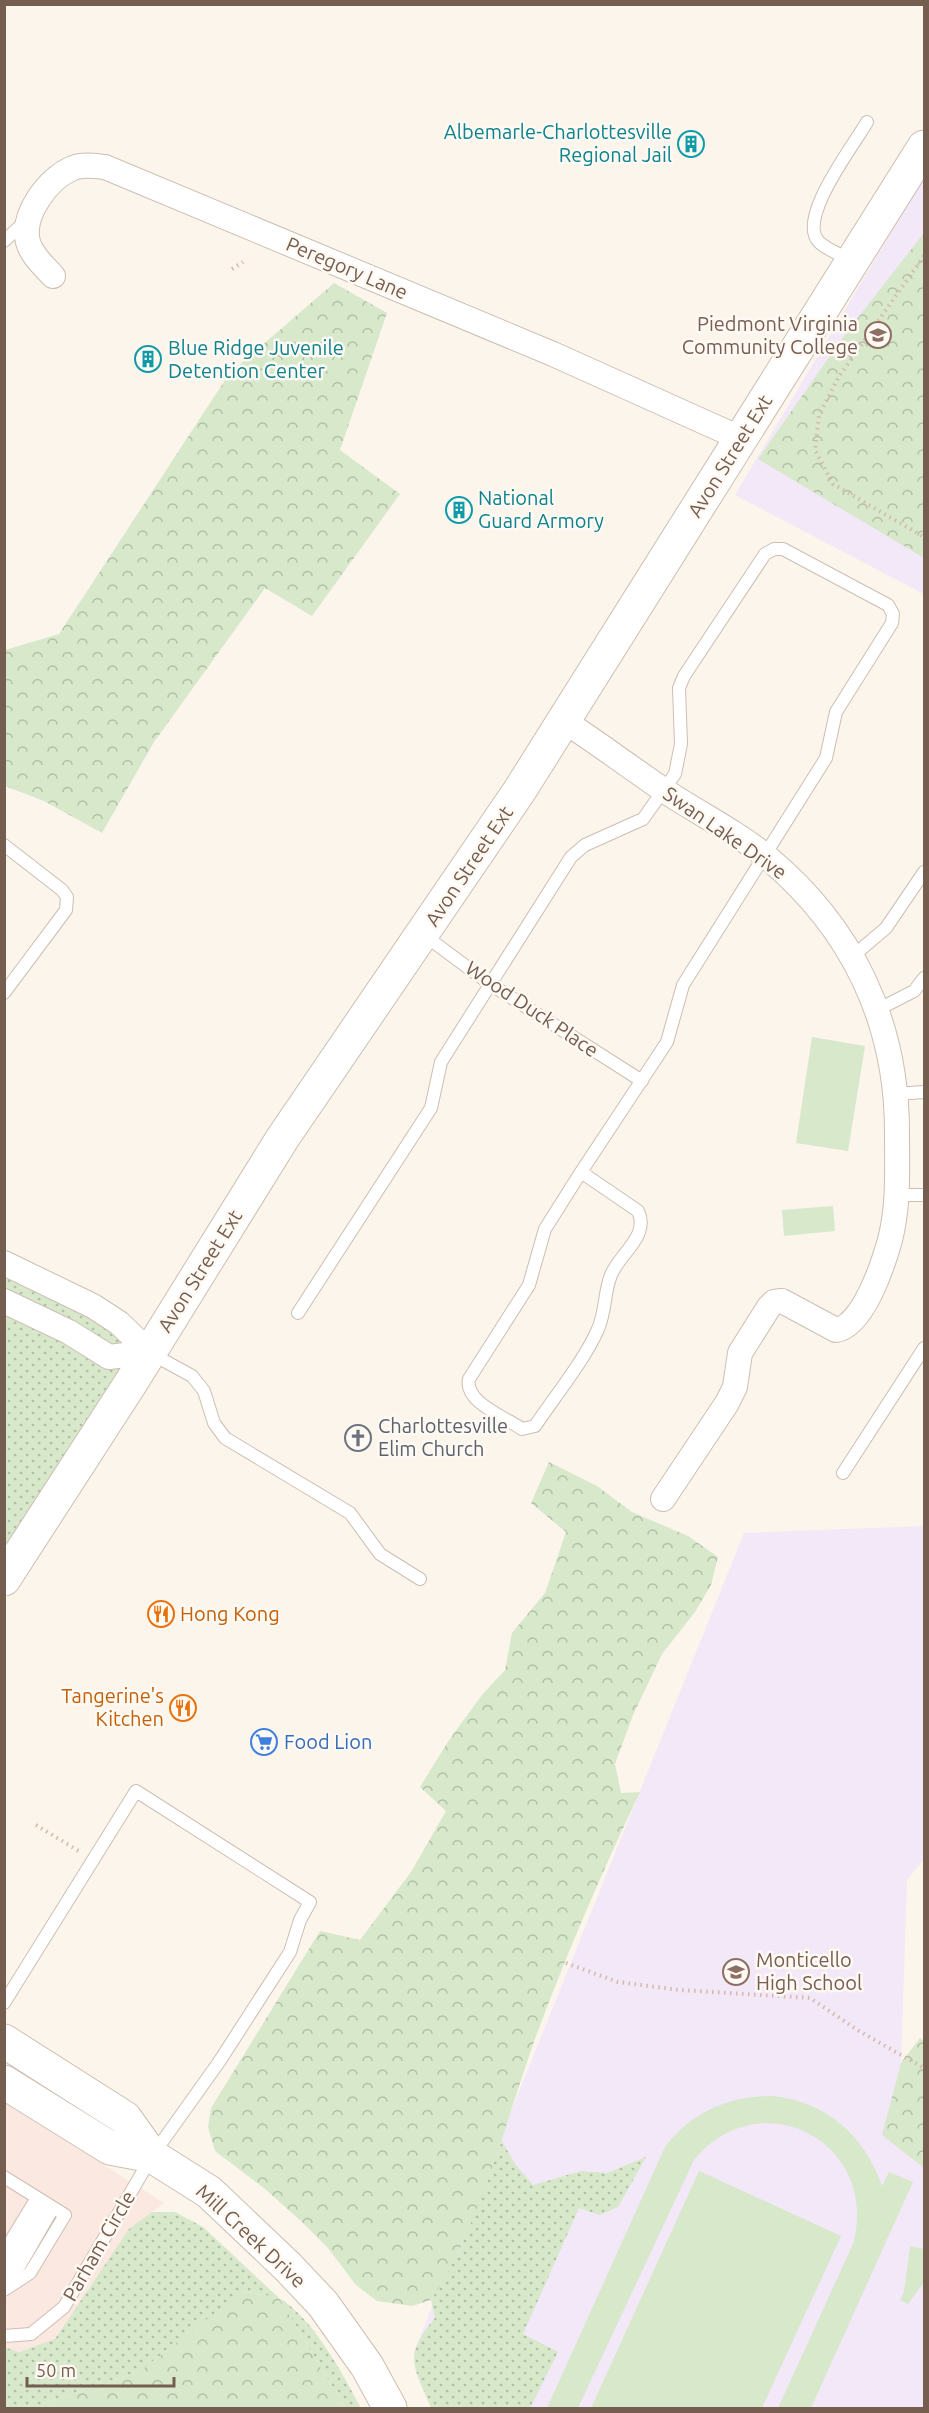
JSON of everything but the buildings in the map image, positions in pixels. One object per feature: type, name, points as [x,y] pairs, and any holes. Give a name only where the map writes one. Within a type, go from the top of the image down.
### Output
[{"type":"main road","name":"Avon Street Ext","points":[[4,1579],[282,1139],[424,935],[564,721],[924,147]]},
{"type":"main road","points":[[4,2041],[125,2118],[152,2156]]},
{"type":"main road","name":"Mill Creek Drive","points":[[4,2082],[110,2148],[126,2153],[152,2156],[209,2192],[288,2267],[322,2304],[357,2349],[390,2409]]},
{"type":"street","name":"Peregory Lane","points":[[28,219],[33,206],[59,176],[74,168],[89,165],[105,167],[552,354],[741,439]]},
{"type":"street","points":[[28,219],[29,244],[33,254],[53,276]]},
{"type":"street","name":"Swan Lake Drive","points":[[564,721],[664,790],[766,856],[819,907],[854,956],[877,1010],[888,1052],[895,1094],[897,1195],[886,1254],[873,1286],[852,1323],[836,1330],[827,1328],[782,1301],[774,1302],[740,1353],[735,1387],[727,1403],[663,1499]]},
{"type":"street","points":[[4,1263],[93,1306],[119,1323],[149,1352]]},
{"type":"street","points":[[4,1301],[69,1332],[108,1356],[149,1352]]},
{"type":"lane","points":[[853,261],[819,242],[812,225],[817,205],[867,123]]},
{"type":"lane","points":[[4,241],[28,219]]},
{"type":"lane","points":[[298,1313],[430,1108],[441,1062],[571,857],[585,845],[642,819],[675,774],[680,755],[679,688],[684,676],[765,554],[774,549],[783,549],[888,605],[893,614],[892,623],[836,712],[826,758],[683,985],[667,1042],[581,1172],[545,1229],[529,1285],[469,1379],[467,1387],[472,1396],[522,1429],[535,1426],[597,1332],[604,1313],[612,1274],[642,1230],[642,1220],[638,1211],[581,1172]]},
{"type":"lane","points":[[4,845],[62,890],[67,897],[66,910],[4,993]]},
{"type":"lane","points":[[854,956],[886,928],[924,872]]},
{"type":"lane","name":"Wood Duck Place","points":[[424,935],[490,984],[642,1081]]},
{"type":"lane","points":[[877,1010],[914,991],[924,978]]},
{"type":"lane","points":[[895,1094],[924,1092]]},
{"type":"lane","points":[[897,1195],[924,1195]]},
{"type":"lane","points":[[843,1473],[924,1348]]},
{"type":"lane","points":[[149,1352],[192,1376],[204,1391],[214,1423],[225,1438],[350,1513],[380,1554],[420,1579]]},
{"type":"lane","name":"Parham Circle","points":[[4,2336],[31,2334],[64,2307],[152,2156],[219,2062],[290,1952],[300,1920],[310,1902],[136,1791],[93,1860]]},
{"type":"lane","points":[[4,2003],[93,1860]]},
{"type":"lane","points":[[4,2177],[65,2216],[30,2273],[4,2290]]},
{"type":"lane","points":[[4,2252],[45,2203]]},
{"type":"lane","points":[[4,2265],[14,2256],[45,2203]]},
{"type":"lane","points":[[4,2277],[20,2265],[45,2203]]},
{"type":"path","points":[[924,256],[838,378],[819,415],[815,450],[833,484],[924,537]]},
{"type":"path","points":[[231,269],[243,262]]},
{"type":"path","points":[[36,1825],[93,1860]]},
{"type":"path","points":[[566,1963],[618,1982],[680,1990],[810,1998],[859,2031],[924,2068]]},
{"type":"shaded area","name":"Piedmont Virginia Community College","points":[[924,177],[924,594],[735,495]]},
{"type":"shaded area","name":"Monticello High School","points":[[924,1526],[924,1859],[907,1880],[901,2063],[924,2076],[924,2408],[432,2408],[414,2352],[744,1533]]},
{"type":"shaded area","points":[[4,2102],[164,2203],[129,2229],[55,2339],[19,2352],[5,2347]]},
{"type":"green space","name":"Piedmont Virginia Community College","points":[[924,233],[924,558],[758,459],[846,333]]},
{"type":"green space","points":[[334,283],[387,313],[340,450],[400,494],[312,616],[265,588],[154,742],[102,833],[44,801],[5,786],[5,650],[59,634],[229,374]]},
{"type":"green space","points":[[812,1037],[865,1046],[848,1151],[796,1143]]},
{"type":"green space","points":[[833,1206],[835,1231],[784,1236],[782,1210]]},
{"type":"green space","points":[[5,1263],[149,1352],[5,1579]]},
{"type":"green space","points":[[549,1462],[597,1486],[632,1512],[688,1536],[718,1557],[711,1585],[695,1612],[662,1654],[633,1715],[615,1764],[621,1793],[640,1792],[559,1976],[535,2039],[491,2172],[464,2238],[431,2300],[412,2306],[377,2301],[356,2285],[328,2248],[302,2222],[264,2188],[215,2151],[208,2127],[211,2108],[320,1931],[360,1940],[411,1872],[446,1811],[420,1787],[449,1740],[482,1695],[505,1670],[512,1633],[545,1593],[566,1532],[531,1503]]},
{"type":"green space","points":[[920,2038],[924,2041],[924,2168],[882,2135],[901,2063]]},
{"type":"green space","points":[[772,2096],[810,2105],[841,2124],[865,2152],[882,2186],[889,2172],[913,2182],[811,2408],[778,2408],[853,2244],[857,2208],[849,2177],[833,2152],[809,2134],[781,2124],[751,2125],[721,2136],[694,2160],[578,2408],[547,2408],[665,2147],[687,2124],[712,2108],[741,2099]]},
{"type":"green space","points":[[502,2141],[515,2164],[533,2185],[581,2171],[607,2173],[646,2157],[618,2207],[600,2215],[579,2208],[523,2334],[558,2352],[530,2408],[431,2408],[416,2371],[415,2353],[418,2343],[435,2318],[431,2300],[459,2250]]},
{"type":"green space","points":[[699,2171],[841,2236],[762,2408],[591,2408]]},
{"type":"green space","points":[[152,2212],[175,2212],[203,2227],[279,2298],[244,2291],[139,2372],[44,2403],[41,2408],[5,2408],[4,2347],[19,2352],[55,2339],[129,2229]]},
{"type":"green space","points":[[910,2246],[924,2249],[924,2282],[908,2304],[900,2300],[904,2292]]},
{"type":"green space","points":[[243,2291],[279,2298],[345,2408],[41,2408],[44,2403],[139,2372]]},
{"type":"green space","points":[[279,2298],[292,2307],[315,2333],[336,2363],[361,2408],[345,2408]]},
{"type":"place","name":"Albemarle-Charlottesville Regional Jail","points":[[691,144]]},
{"type":"place","name":"Piedmont Virginia Community College","points":[[878,335]]},
{"type":"place","name":"Blue Ridge Juvenile Detention Center","points":[[148,359]]},
{"type":"place","name":"National Guard Armory","points":[[459,510]]},
{"type":"place","name":"Charlottesville Elim Church","points":[[358,1438]]},
{"type":"place","name":"Hong Kong","points":[[161,1614]]},
{"type":"place","name":"Tangerine's Kitchen","points":[[183,1708]]},
{"type":"place","name":"Food Lion","points":[[264,1742]]},
{"type":"place","name":"Monticello High School","points":[[736,1972]]}]
